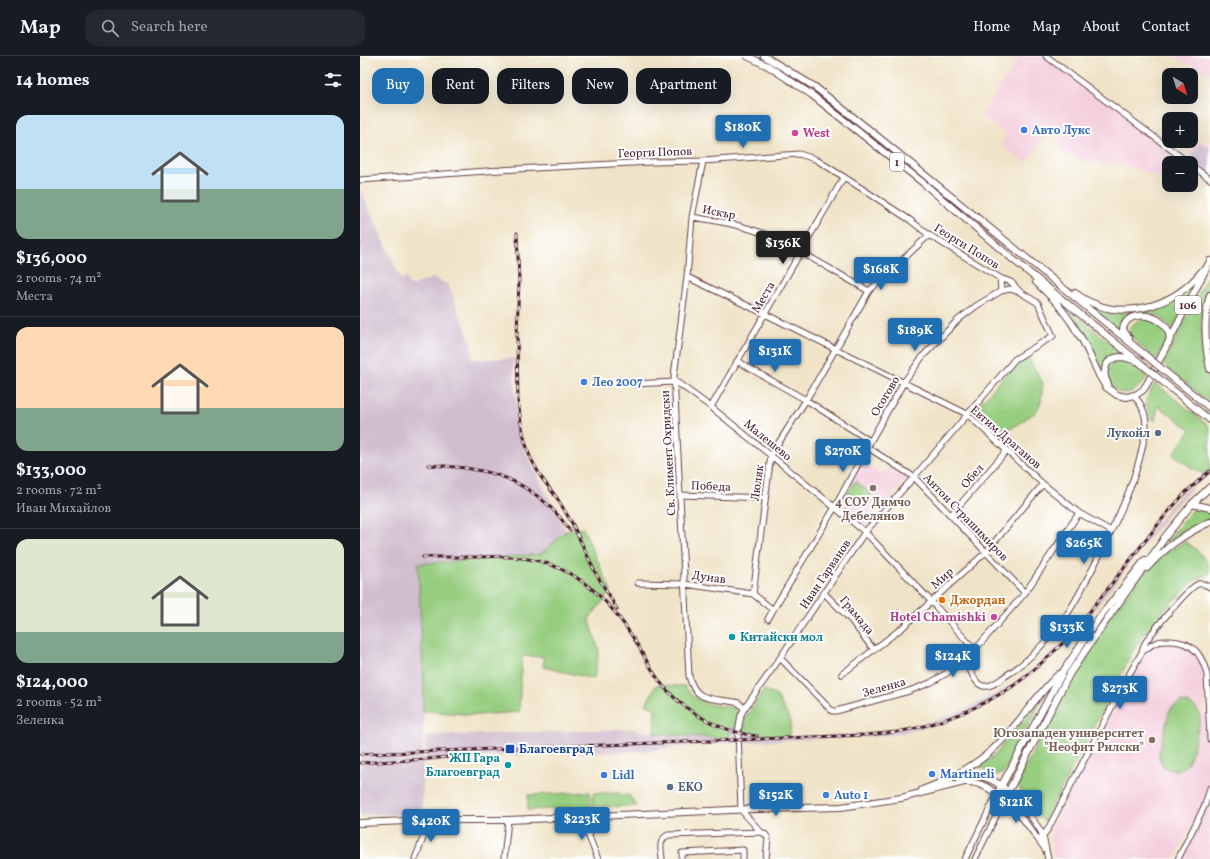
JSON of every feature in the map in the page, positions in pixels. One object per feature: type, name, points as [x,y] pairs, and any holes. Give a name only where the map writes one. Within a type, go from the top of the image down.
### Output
[{"type":"main road","name":"1","points":[[747,56],[768,66],[812,95],[922,182],[1010,257],[1210,420]]},
{"type":"main road","name":"1","points":[[764,56],[815,87],[1210,408]]},
{"type":"main road","points":[[1016,250],[1084,299],[1106,307],[1124,310],[1136,310],[1149,307],[1173,297],[1191,284],[1210,261]]},
{"type":"main road","points":[[1010,257],[1053,299],[1071,322],[1083,340],[1106,387],[1124,397],[1134,396]]},
{"type":"main road","name":"106","points":[[1134,396],[1147,384],[1167,348],[1210,261]]},
{"type":"main road","points":[[1210,295],[1206,312],[1205,331],[1206,351],[1210,369]]},
{"type":"main road","points":[[1144,354],[1126,336],[1123,330],[1124,325],[1136,317],[1148,316],[1162,323],[1167,329],[1169,335],[1167,348]]},
{"type":"main road","points":[[1113,392],[1104,376],[1108,363],[1117,358],[1127,358],[1139,362]]},
{"type":"main road","points":[[997,794],[1064,670],[1099,618],[1143,562],[1192,504],[1210,487]]},
{"type":"main road","points":[[1192,504],[1210,508]]},
{"type":"main road","points":[[1130,587],[1166,548],[1186,534],[1210,522]]},
{"type":"main road","points":[[360,823],[430,820],[508,820],[841,807],[901,798],[964,782],[976,782],[983,785],[1004,800],[1070,673],[1166,536]]},
{"type":"main road","points":[[947,780],[965,770],[991,751],[1012,729],[1051,682],[1064,670]]},
{"type":"main road","points":[[901,798],[965,774],[979,775],[1001,785],[1009,791]]},
{"type":"main road","points":[[589,836],[592,825],[600,816]]},
{"type":"street","points":[[1046,56],[1179,156]]},
{"type":"street","name":"Георги Попов","points":[[360,180],[651,162],[703,161],[799,154],[815,159],[910,220],[929,235],[1000,278],[1011,282],[1020,292],[1038,303],[1053,336]]},
{"type":"street","name":"Св. Климент Охридски","points":[[703,161],[692,217],[687,277],[674,376],[689,676],[693,687],[701,696],[705,698],[739,703],[744,709]]},
{"type":"street","points":[[1198,170],[1210,179]]},
{"type":"street","name":"Места","points":[[711,406],[844,177]]},
{"type":"street","name":"Искър","points":[[692,217],[732,224],[767,236],[800,252],[869,291]]},
{"type":"street","name":"Люляк","points":[[753,594],[771,455],[806,400],[869,291],[929,235]]},
{"type":"street","name":"Евтим Драганов","points":[[687,277],[968,414],[1043,484],[1079,513],[1110,531]]},
{"type":"street","points":[[1000,278],[1001,291],[1010,289],[1020,292]]},
{"type":"street","name":"Осогово","points":[[768,619],[835,507],[870,441],[904,382],[922,356],[958,320],[976,306],[1001,291]]},
{"type":"street","name":"Иван Гарванов","points":[[741,810],[738,732],[741,715],[744,709],[865,532],[1015,359],[1053,336]]},
{"type":"street","points":[[737,361],[806,400],[870,441]]},
{"type":"street","points":[[633,384],[675,382]]},
{"type":"street","name":"Малешево","points":[[675,382],[711,406],[865,532],[931,601],[975,650]]},
{"type":"street","points":[[967,659],[973,676],[979,684],[984,687],[990,686],[1030,658],[1064,619],[1083,586],[1134,477],[1145,434],[1146,424],[1141,403],[1134,396]]},
{"type":"street","name":"Антон Страшимиров","points":[[867,448],[914,477],[1025,593]]},
{"type":"street","name":"Обел","points":[[950,514],[978,486],[1007,450]]},
{"type":"street","name":"Мир","points":[[842,674],[902,628],[986,552],[1043,484]]},
{"type":"street","name":"Победа","points":[[681,495],[765,498]]},
{"type":"street","name":"Зеленка","points":[[780,658],[832,711],[880,699],[930,683],[962,664],[1025,593],[1079,513]]},
{"type":"street","name":"Дунав","points":[[638,583],[685,584],[753,594]]},
{"type":"street","points":[[1142,652],[1143,646],[1183,596],[1198,584],[1204,584],[1210,587]]},
{"type":"street","name":"Грамада","points":[[824,593],[850,619],[874,650]]},
{"type":"street","points":[[753,594],[773,610]]},
{"type":"street","points":[[1040,837],[1048,829],[1126,678],[1142,652],[1154,643],[1166,641],[1186,643],[1200,655],[1205,667],[1206,675],[1210,739]]},
{"type":"street","points":[[1178,859],[1205,805],[1210,788]]},
{"type":"street","points":[[1009,791],[1018,800],[1040,837],[1048,859]]},
{"type":"street","points":[[965,859],[997,794]]},
{"type":"street","points":[[975,859],[1004,800],[1012,806],[1040,837]]},
{"type":"street","points":[[741,810],[768,838],[766,859]]},
{"type":"street","points":[[581,817],[598,859]]},
{"type":"street","points":[[415,859],[430,820]]},
{"type":"street","points":[[504,859],[508,820]]},
{"type":"street","points":[[662,859],[661,844],[663,838],[668,835],[761,832]]},
{"type":"street","points":[[682,859],[682,853],[743,850],[743,859]]},
{"type":"shaded area","points":[[1014,56],[1050,56],[1162,139],[1162,148],[1174,148],[1184,156],[1176,156],[1172,153],[1171,156],[1162,156],[1162,174],[1160,178],[1127,165],[1091,162],[1062,154],[1052,125],[1026,163],[1000,145],[1007,135],[981,116],[1018,59]]},
{"type":"shaded area","points":[[1173,56],[1210,56],[1210,76],[1198,70],[1198,68],[1195,68]]},
{"type":"shaded area","points":[[1198,139],[1210,145],[1210,182],[1198,173],[1198,156],[1188,156],[1192,148],[1198,148]]},
{"type":"shaded area","points":[[1199,143],[1210,149],[1210,172],[1198,163],[1198,156],[1192,156],[1196,148],[1198,148]]},
{"type":"shaded area","points":[[360,189],[401,279],[406,277],[410,286],[432,278],[448,284],[472,345],[472,360],[513,358],[518,426],[525,452],[566,531],[541,554],[418,564],[424,688],[422,814],[360,815]]},
{"type":"shaded area","name":"4 СОУ Димчо Дебелянов","points":[[862,462],[882,474],[888,465],[908,477],[865,526],[839,506]]},
{"type":"shaded area","points":[[1210,469],[1210,474],[1194,486],[1170,511],[1077,632],[1055,654],[1007,692],[978,708],[951,719],[897,734],[876,736],[708,744],[646,751],[470,757],[426,762],[425,736],[627,729],[680,736],[729,739],[730,726],[744,732],[790,737],[863,734],[894,731],[937,720],[966,709],[1012,685],[1054,650],[1078,624],[1168,509],[1189,486]]},
{"type":"shaded area","name":"Югозападен университет \"Неофит Рилски\"","points":[[1173,642],[1189,647],[1198,657],[1205,675],[1205,720],[1209,763],[1209,782],[1203,803],[1174,859],[1055,859],[1050,837],[1051,830],[1141,657],[1155,645]]},
{"type":"shaded area","points":[[1207,809],[1210,810],[1210,859],[1181,859]]},
{"type":"green space","points":[[1210,271],[1210,284],[1203,304],[1201,323],[1202,346],[1206,370],[1210,380],[1210,403],[1163,364]]},
{"type":"green space","points":[[1195,286],[1172,330],[1159,316],[1150,313],[1139,313],[1128,317],[1121,325],[1120,331],[1086,304],[1118,312],[1139,312],[1160,307],[1171,302]]},
{"type":"green space","points":[[1059,302],[1124,354],[1114,355],[1108,358],[1104,363],[1101,372],[1075,322]]},
{"type":"green space","points":[[1146,319],[1154,321],[1160,325],[1165,331],[1168,339],[1157,359],[1138,344],[1130,332],[1130,327],[1135,323]]},
{"type":"green space","points":[[1023,358],[1029,359],[1043,383],[1041,402],[1036,412],[1009,430],[1004,429],[999,425],[992,424],[974,411],[1018,360]]},
{"type":"green space","points":[[1118,360],[1128,361],[1147,377],[1138,388],[1129,392],[1120,392],[1113,388],[1109,382],[1107,374],[1110,366]]},
{"type":"green space","points":[[1155,383],[1210,427],[1210,469],[1204,474],[1193,469],[1173,454],[1191,430],[1158,406],[1155,421],[1149,414],[1146,400]]},
{"type":"green space","points":[[856,481],[872,495],[862,505],[847,492]]},
{"type":"green space","points":[[1196,506],[1210,511],[1210,519],[1165,544],[1184,520]]},
{"type":"green space","points":[[583,528],[611,591],[589,619],[599,650],[594,679],[543,667],[544,657],[522,656],[519,712],[477,715],[423,711],[424,688],[418,564],[541,554],[566,531]]},
{"type":"green space","points":[[1185,541],[1205,559],[1210,573],[1194,581],[1161,613],[1137,644],[1044,822],[1025,799],[1019,784],[1022,774],[1043,731],[1069,682],[1098,635],[1131,589],[1156,560]]},
{"type":"green space","points":[[656,685],[685,686],[692,696],[711,705],[732,707],[737,712],[736,729],[730,727],[729,739],[654,733],[655,708],[646,705]]},
{"type":"green space","points":[[764,690],[777,696],[791,722],[790,737],[744,732],[745,718]]},
{"type":"green space","points":[[1045,694],[1005,771],[996,774],[980,767],[1000,750],[1003,743]]},
{"type":"green space","points":[[1182,702],[1195,707],[1199,713],[1200,721],[1188,762],[1180,769],[1171,770],[1162,765],[1159,752],[1169,712],[1172,707]]},
{"type":"green space","points":[[590,792],[591,807],[528,810],[528,795]]},
{"type":"green space","points":[[593,793],[620,793],[621,796],[629,795],[637,806],[593,807]]},
{"type":"railway","points":[[517,233],[519,281],[517,333],[518,401],[525,441],[530,457],[541,477],[557,498],[572,523],[595,572],[617,609]]},
{"type":"railway","points":[[428,465],[477,470],[491,473],[518,484],[541,499],[562,519],[570,531]]},
{"type":"railway","points":[[360,754],[866,735],[897,732],[928,725],[974,708],[1003,693],[1038,666],[1073,633],[1167,513],[1186,492],[1210,471]]},
{"type":"railway","points":[[423,557],[513,557],[540,561],[562,570],[587,585],[608,605],[626,627],[648,664],[665,688],[684,706],[695,714],[719,726],[744,734],[757,736]]},
{"type":"railway","points":[[360,763],[458,756]]},
{"type":"place","name":"Авто Лукс","points":[[1024,130]]},
{"type":"place","name":"West","points":[[795,133]]},
{"type":"place","name":"Лео 2007","points":[[584,382]]},
{"type":"place","name":"Лукойл","points":[[1158,433]]},
{"type":"place","name":"4 СОУ Димчо Дебелянов","points":[[873,488]]},
{"type":"place","name":"Джордан","points":[[942,600]]},
{"type":"place","name":"Hotel Chamishki","points":[[994,617]]},
{"type":"place","name":"Китайски мол","points":[[732,637]]},
{"type":"place","name":"Югозападен университет \"Неофит Рилски\"","points":[[1152,740]]},
{"type":"place","name":"Благоевград","points":[[510,749]]},
{"type":"place","name":"ЖП Гара Благоевград","points":[[508,765]]},
{"type":"place","name":"Martineli","points":[[932,774]]},
{"type":"place","name":"Lidl","points":[[604,775]]},
{"type":"place","name":"EKO","points":[[670,787]]},
{"type":"place","name":"Auto 1","points":[[826,795]]}]
